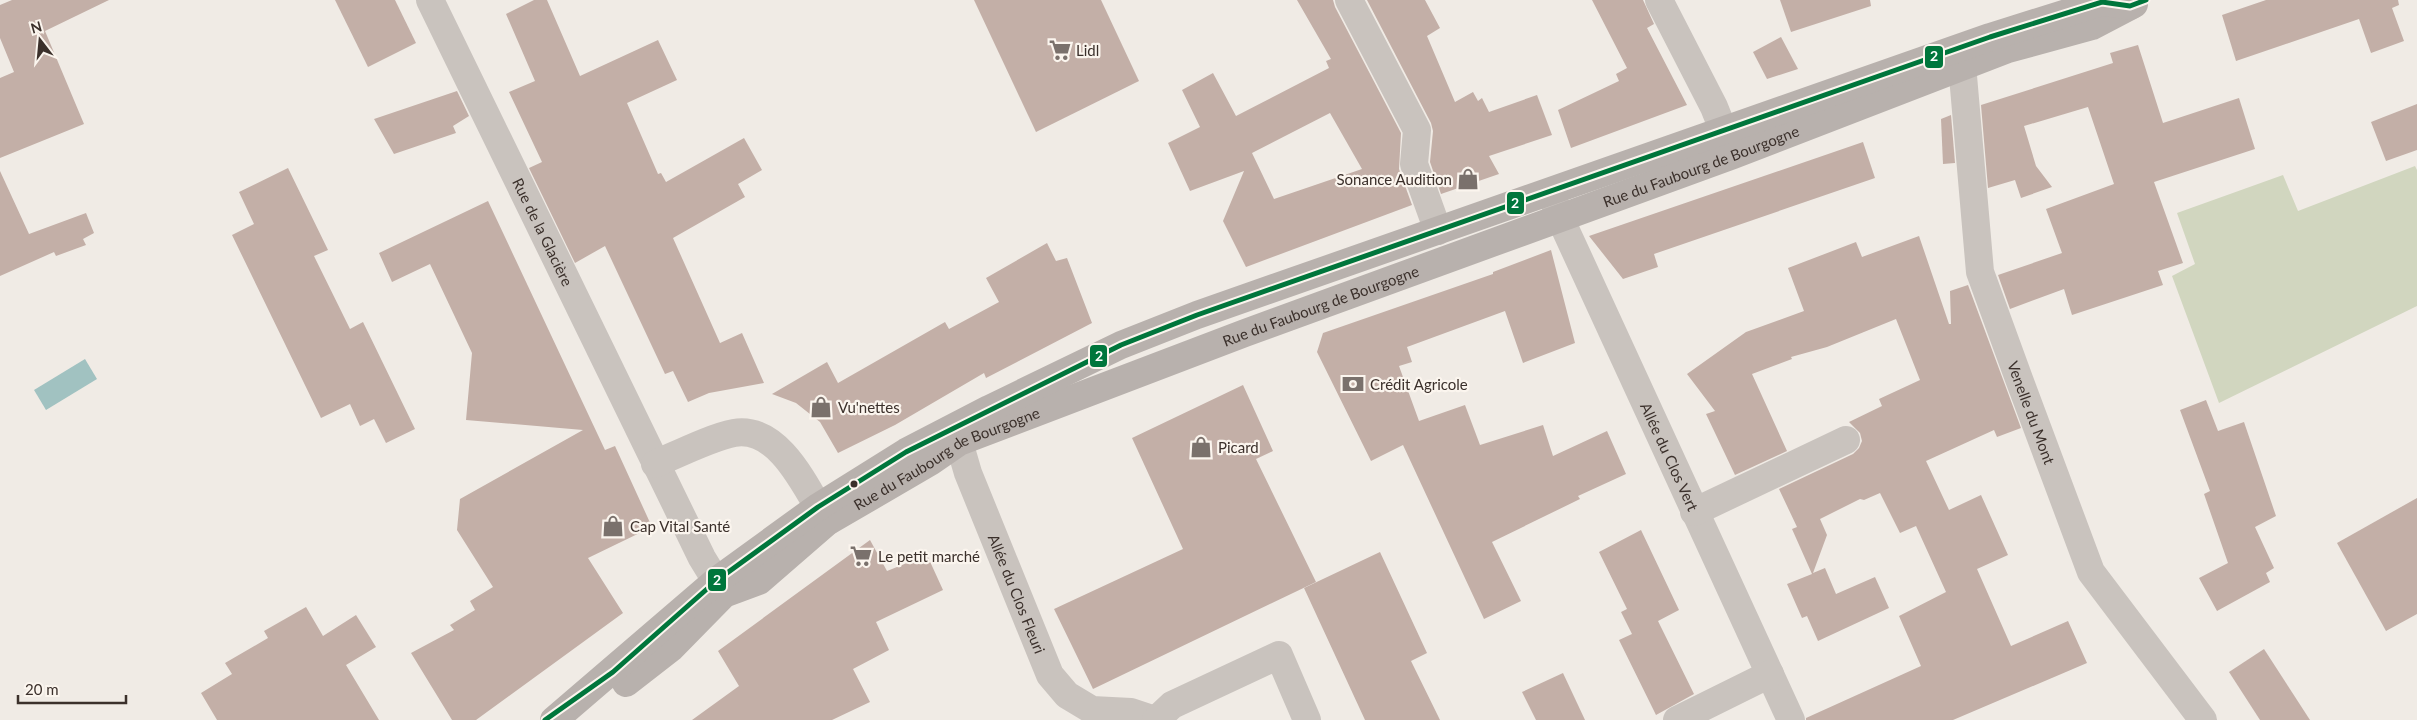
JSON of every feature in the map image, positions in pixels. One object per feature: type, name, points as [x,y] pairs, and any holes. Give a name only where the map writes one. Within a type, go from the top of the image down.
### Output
[{"type":"main road","name":"Rue du Faubourg de Bourgogne","points":[[554,720],[720,588],[759,581],[822,515],[906,452],[1121,345],[1197,315],[1981,40],[2088,11],[2138,3]]},
{"type":"main road","name":"Rue du Faubourg de Bourgogne","points":[[822,515],[930,462],[959,442],[1245,333],[1560,220],[1733,155],[2008,49],[2088,11]]},
{"type":"main road","name":"Rue du Faubourg de Bourgogne","points":[[577,720],[671,648],[720,588]]},
{"type":"main road","name":"Rue du Faubourg de Bourgogne","points":[[545,720],[613,672]]},
{"type":"street","name":"Rue de la Glacière","points":[[430,0],[655,464],[702,558],[720,588]]},
{"type":"street","points":[[1349,0],[1417,130],[1414,164],[1438,231]]},
{"type":"street","points":[[1659,0],[1724,130],[1733,155]]},
{"type":"street","name":"Venelle du Mont","points":[[1958,69],[1963,76],[1980,272],[2091,572],[2203,720]]},
{"type":"street","name":"Allée du Clos Vert","points":[[1551,192],[1560,220],[1791,720]]},
{"type":"street","points":[[959,442],[965,433],[989,410]]},
{"type":"street","points":[[655,464],[734,433],[750,433],[764,438],[777,447],[822,515]]},
{"type":"street","points":[[1694,512],[1846,440]]},
{"type":"street","name":"Allée du Clos Fleuri","points":[[959,442],[968,473],[1050,675],[1067,695],[1092,710],[1132,712],[1155,720]]},
{"type":"street","points":[[1155,720],[1172,705],[1278,655],[1307,720]]},
{"type":"street","points":[[1677,720],[1770,674]]},
{"type":"green space","points":[[2415,166],[2417,170],[2417,306],[2219,403],[2172,276],[2195,264],[2177,213],[2283,175],[2298,211]]},
{"type":"water","points":[[85,359],[97,379],[46,410],[34,390]]},
{"type":"building","points":[[12,0],[109,0],[45,31],[84,124],[0,158],[0,78],[14,72],[0,38],[0,5]]},
{"type":"building","points":[[335,0],[395,0],[416,43],[368,67]]},
{"type":"building","points":[[534,0],[547,0],[580,76],[658,40],[677,80],[627,103],[658,174],[661,173],[666,182],[744,138],[762,170],[738,184],[745,197],[673,238],[720,343],[742,333],[764,383],[709,393],[688,402],[673,371],[665,374],[605,246],[575,263],[529,168],[542,162],[509,92],[535,81],[506,14]]},
{"type":"building","name":"Lidl","points":[[974,0],[1101,0],[1139,81],[1036,132]]},
{"type":"building","points":[[1297,0],[1333,0],[1401,133],[1399,169],[1412,205],[1246,267],[1223,221],[1244,171],[1190,191],[1168,143],[1200,127],[1182,90],[1213,73],[1236,116],[1329,68],[1326,61],[1331,59]],"holes":[[[1330,113],[1362,169],[1274,199],[1252,153]]]},
{"type":"building","points":[[1367,0],[1425,0],[1440,28],[1427,36],[1455,102],[1473,92],[1478,101],[1482,98],[1489,112],[1537,95],[1552,135],[1489,156],[1499,174],[1441,194],[1430,162],[1433,131],[1431,123]]},
{"type":"building","points":[[1592,0],[1643,0],[1654,24],[1647,28],[1687,105],[1571,148],[1558,110],[1619,81],[1616,74],[1627,68]]},
{"type":"building","points":[[1780,0],[1870,0],[1871,6],[1791,32]]},
{"type":"building","points":[[2266,0],[2398,0],[2399,5],[2392,8],[2404,41],[2371,53],[2359,19],[2236,61],[2222,15]]},
{"type":"building","points":[[1781,37],[1798,69],[1767,79],[1753,52]]},
{"type":"building","points":[[2138,45],[2163,123],[2239,98],[2255,149],[2154,182],[2183,263],[2158,271],[2163,285],[2072,315],[2064,289],[2010,309],[1998,275],[2062,253],[2046,209],[2114,184],[2088,107],[2024,126],[2036,166],[2052,187],[2021,198],[2015,180],[1988,188],[1981,105],[2113,63],[2110,53]]},
{"type":"building","points":[[457,91],[469,116],[453,126],[456,133],[394,154],[374,119]]},
{"type":"building","points":[[2417,104],[2417,150],[2386,161],[2371,122]]},
{"type":"building","points":[[1951,115],[1955,163],[1943,164],[1941,119]]},
{"type":"building","points":[[1863,142],[1875,178],[1654,254],[1658,267],[1623,279],[1589,236]]},
{"type":"building","points":[[288,168],[328,250],[314,256],[350,329],[363,322],[415,429],[386,443],[374,419],[360,426],[350,404],[321,418],[232,235],[254,224],[239,192]]},
{"type":"building","points":[[0,171],[29,234],[86,213],[94,233],[83,239],[86,245],[56,256],[54,252],[0,276]]},
{"type":"building","points":[[488,201],[605,450],[615,446],[652,527],[588,558],[623,613],[476,720],[452,720],[411,653],[454,630],[450,625],[475,610],[470,601],[493,587],[457,530],[460,499],[583,430],[466,420],[472,353],[430,264],[392,282],[379,253]]},
{"type":"building","points":[[1919,236],[1949,324],[1951,324],[1950,291],[1968,285],[2021,428],[1997,437],[1994,430],[1926,461],[1949,510],[1981,495],[2008,555],[1977,569],[2011,646],[2068,621],[2087,663],[1953,720],[1806,720],[1806,718],[1921,666],[1899,616],[1946,592],[1916,526],[1900,533],[1880,493],[1864,500],[1860,499],[1820,519],[1827,535],[1813,573],[1825,568],[1836,594],[1875,577],[1889,608],[1818,641],[1807,616],[1802,618],[1787,584],[1812,574],[1792,529],[1797,527],[1779,489],[1853,454],[1859,448],[1862,441],[1860,433],[1849,422],[1882,406],[1879,399],[1920,380],[1896,319],[1827,347],[1791,357],[1792,359],[1752,374],[1787,451],[1735,475],[1706,414],[1715,411],[1687,374],[1746,332],[1804,311],[1788,268],[1856,242],[1862,257]]},
{"type":"building","points":[[1047,243],[1056,261],[1067,258],[1092,323],[986,378],[984,373],[895,425],[838,453],[820,422],[796,403],[772,394],[827,362],[838,383],[945,322],[949,329],[999,302],[986,278]]},
{"type":"building","points":[[1551,250],[1575,343],[1523,363],[1505,311],[1407,347],[1412,362],[1399,366],[1419,421],[1465,405],[1480,445],[1543,425],[1553,456],[1607,431],[1626,474],[1578,496],[1580,499],[1492,542],[1521,601],[1484,619],[1403,445],[1371,461],[1317,352],[1323,333],[1493,274],[1493,272]]},
{"type":"building","points":[[1243,385],[1273,451],[1256,459],[1316,582],[1093,689],[1054,609],[1183,549],[1132,438]]},
{"type":"building","points":[[2206,400],[2218,431],[2244,422],[2276,516],[2255,527],[2274,568],[2266,573],[2270,582],[2217,611],[2199,578],[2228,563],[2204,494],[2210,491],[2180,410]]},
{"type":"building","points":[[2417,498],[2417,614],[2386,631],[2337,543]]},
{"type":"building","points":[[1641,530],[1679,610],[1658,621],[1694,694],[1656,715],[1619,640],[1632,634],[1621,612],[1627,609],[1599,552]]},
{"type":"building","points":[[870,540],[887,571],[927,555],[943,590],[876,622],[889,650],[853,669],[870,702],[832,720],[692,720],[739,686],[718,651]]},
{"type":"building","points":[[1380,552],[1427,653],[1411,661],[1440,720],[1365,720],[1304,588]]},
{"type":"building","points":[[306,607],[323,636],[356,615],[376,647],[346,665],[379,720],[217,720],[201,693],[232,674],[225,663],[268,638],[264,631]]},
{"type":"building","points":[[2264,649],[2310,720],[2260,720],[2229,672]]},
{"type":"building","points":[[1563,673],[1585,720],[1536,720],[1522,692]]},
{"type":"transit line","name":"2","points":[[545,720],[613,672],[716,581],[818,507],[906,452],[1121,345],[1197,315],[1990,37],[2102,2],[2130,6],[2146,0]]},
{"type":"place","name":"Lidl","points":[[1060,50]]},
{"type":"place","name":"Sonance Audition","points":[[1468,179]]},
{"type":"place","name":"Crédit Agricole","points":[[1353,384]]},
{"type":"place","name":"Vu'nettes","points":[[821,407]]},
{"type":"place","name":"Picard","points":[[1201,447]]},
{"type":"place","name":"Cap Vital Santé","points":[[613,526]]},
{"type":"place","name":"Le petit marché","points":[[861,556]]}]
